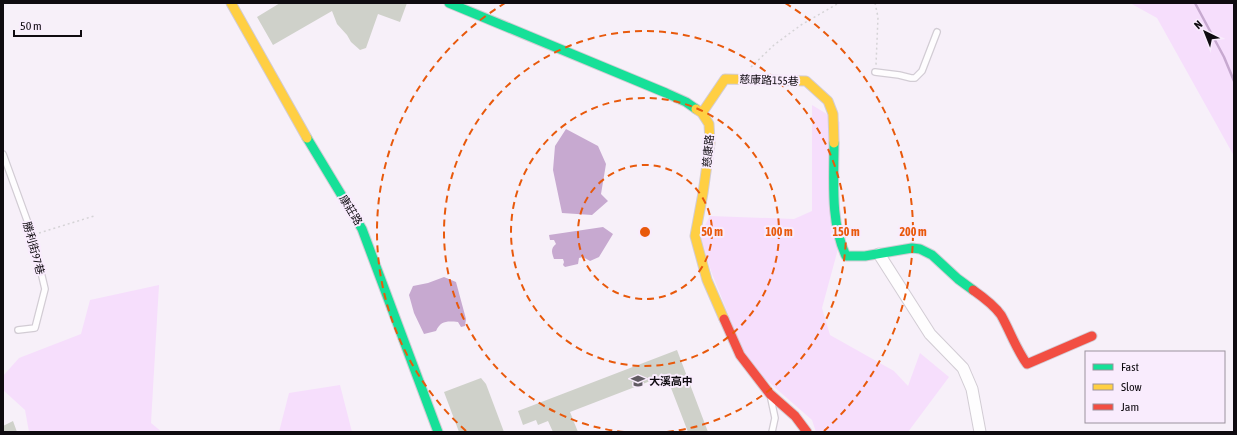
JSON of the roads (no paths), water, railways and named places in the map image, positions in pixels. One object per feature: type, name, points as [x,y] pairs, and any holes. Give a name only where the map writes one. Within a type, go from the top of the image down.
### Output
[{"type":"street","name":"康莊路","points":[[231,3],[314,152],[362,230],[438,432]]},
{"type":"street","points":[[449,3],[666,93],[686,102],[702,113]]},
{"type":"street","name":"慈康路155巷","points":[[702,113],[725,79],[806,82],[828,101],[833,114],[835,212],[841,245],[846,256],[879,254]]},
{"type":"street","name":"慈康路","points":[[702,113],[709,124],[710,143],[695,236],[706,280],[740,355],[770,394],[795,416],[807,432]]},
{"type":"street","points":[[980,432],[972,389],[963,368],[930,334],[879,254],[912,248],[920,249],[932,255],[958,279],[989,302],[1000,314],[1019,353],[1027,364],[1092,336]]},
{"type":"lane","points":[[875,72],[915,78],[922,70],[937,32]]},
{"type":"lane","name":"勝利街97巷","points":[[3,154],[32,234],[45,289],[35,328],[18,330]]},
{"type":"lane","points":[[770,394],[775,418],[772,432]]},
{"type":"waterway","points":[[1195,3],[1224,57],[1234,81]]},
{"type":"place","name":"大溪高中","points":[[638,381]]}]
